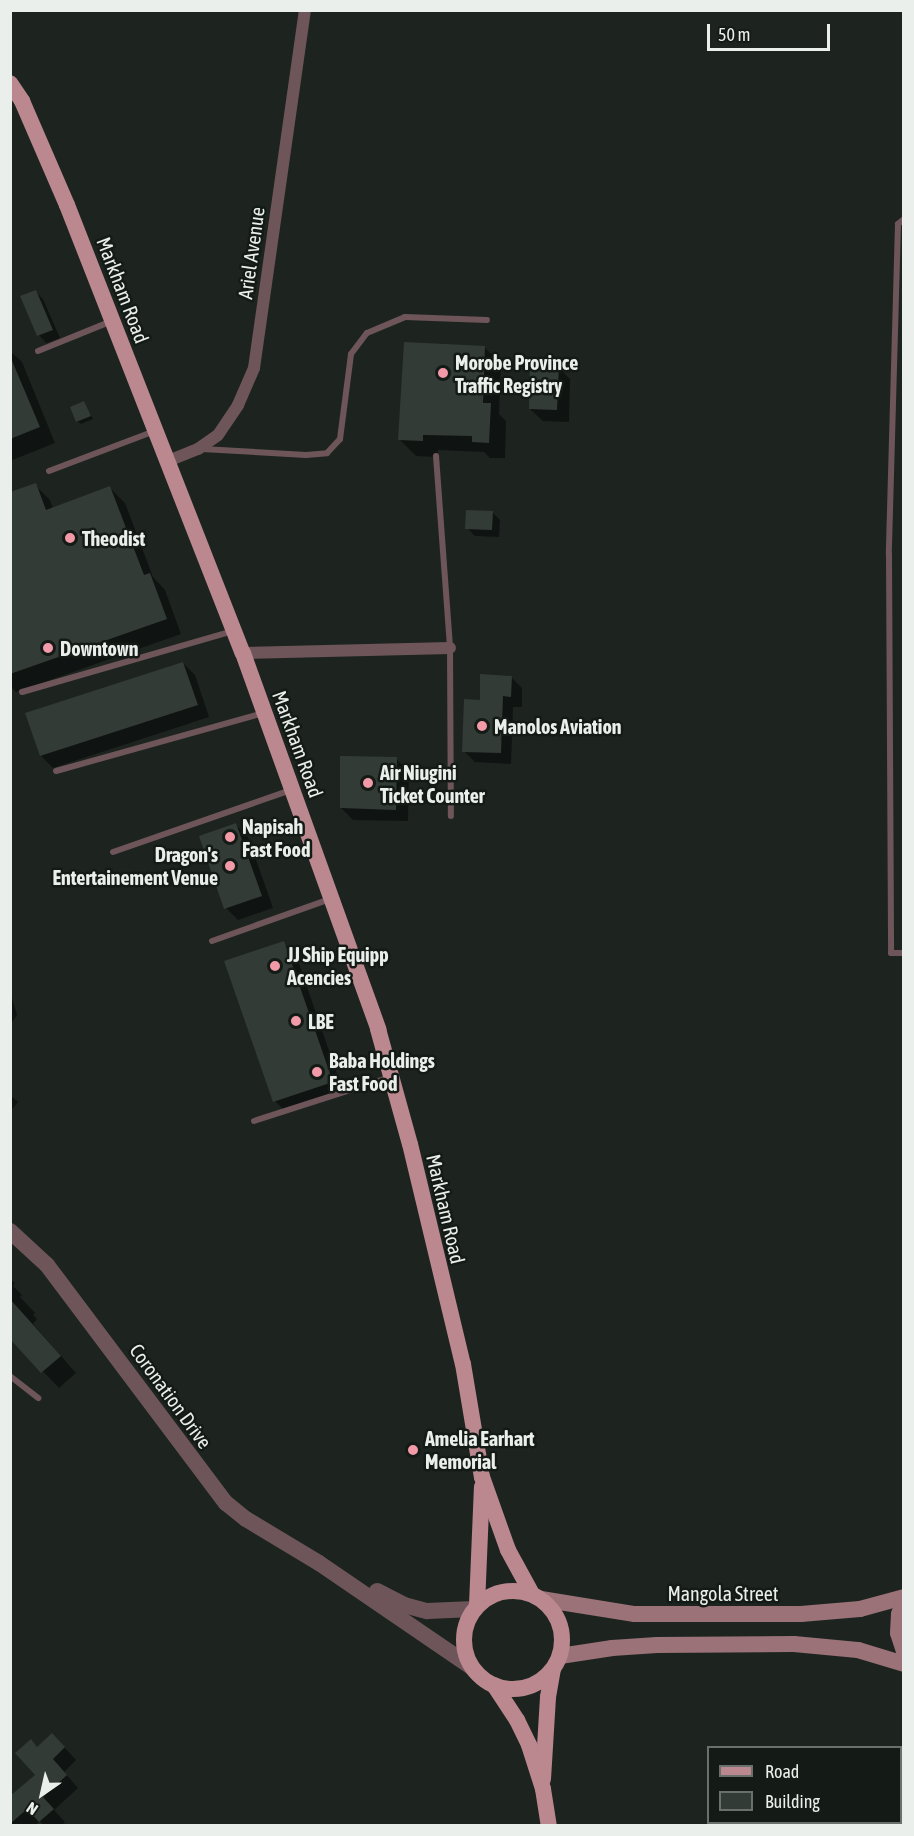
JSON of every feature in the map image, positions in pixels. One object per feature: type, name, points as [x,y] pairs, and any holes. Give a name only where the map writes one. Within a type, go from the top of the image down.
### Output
[{"type":"main road","name":"Markham Road","points":[[10,83],[22,101],[67,205],[243,653],[378,1029],[410,1144],[463,1364],[482,1477],[508,1550],[537,1597]]},
{"type":"main road","name":"Markham Road","points":[[476,1607],[482,1477]]},
{"type":"main road","points":[[543,1789],[548,1697],[563,1643],[560,1624],[551,1608],[537,1597],[518,1590],[503,1591],[476,1607],[466,1623],[463,1638],[465,1654],[472,1668],[494,1685],[517,1720],[529,1745],[543,1789],[549,1826]]},
{"type":"main road","name":"Mangola Street","points":[[537,1597],[600,1611],[635,1614],[790,1614],[860,1609],[903,1599]]},
{"type":"main road","points":[[903,1599],[898,1633],[903,1651]]},
{"type":"main road","points":[[494,1685],[520,1689],[532,1686],[557,1663],[612,1648],[657,1645],[794,1644],[858,1650],[903,1664]]},
{"type":"street","name":"Ariel Avenue","points":[[168,461],[198,449],[218,435],[238,405],[254,368],[305,10]]},
{"type":"street","points":[[243,653],[450,648]]},
{"type":"street","name":"Coronation Drive","points":[[10,1231],[47,1265],[226,1503],[246,1519],[319,1563],[472,1668]]},
{"type":"street","name":"Coronation Drive","points":[[319,1563],[417,1609],[439,1611],[476,1607]]},
{"type":"lane","points":[[903,219],[898,224],[889,554],[891,953],[903,953]]},
{"type":"lane","points":[[198,449],[306,455],[327,453],[340,439],[351,354],[367,333],[405,317],[487,320]]},
{"type":"lane","points":[[38,351],[112,321]]},
{"type":"lane","points":[[49,471],[155,430]]},
{"type":"lane","points":[[436,456],[450,648],[451,816]]},
{"type":"lane","points":[[22,692],[234,631]]},
{"type":"lane","points":[[56,771],[264,713]]},
{"type":"lane","points":[[113,852],[292,790]]},
{"type":"lane","points":[[212,941],[331,899]]},
{"type":"lane","points":[[254,1121],[392,1077]]},
{"type":"lane","points":[[10,1376],[38,1398]]},
{"type":"building","points":[[36,290],[53,330],[37,336],[20,296]]},
{"type":"building","name":"Morobe Province Traffic Registry","points":[[404,342],[485,346],[483,403],[491,403],[489,443],[472,442],[472,436],[423,435],[423,441],[398,440]]},
{"type":"building","points":[[10,356],[40,427],[10,439]]},
{"type":"building","points":[[530,364],[559,366],[557,410],[529,409]]},
{"type":"building","points":[[84,401],[91,416],[76,422],[70,407]]},
{"type":"building","points":[[36,483],[46,510],[110,486],[144,575],[150,573],[167,619],[10,674],[10,492]]},
{"type":"building","points":[[466,510],[493,511],[492,530],[465,529]]},
{"type":"building","name":"Downtown","points":[[183,662],[198,705],[40,756],[25,713]]},
{"type":"building","name":"Manolos Aviation","points":[[480,674],[512,676],[511,697],[503,696],[501,753],[462,752],[464,699],[480,700]]},
{"type":"building","name":"Air Niugini Ticket Counter","points":[[340,756],[397,757],[396,810],[340,808]]},
{"type":"building","name":"Dragon's Entertainement Venue","points":[[236,823],[262,896],[224,909],[199,836]]},
{"type":"building","points":[[284,941],[333,1082],[273,1102],[224,961]]},
{"type":"building","points":[[10,1299],[61,1356],[41,1373],[10,1339]]},
{"type":"building","points":[[52,1733],[65,1747],[53,1759],[67,1775],[43,1797],[54,1809],[39,1822],[27,1809],[10,1824],[10,1796],[35,1775],[15,1753],[31,1739],[37,1747]]},
{"type":"place","name":"Morobe Province Traffic Registry","points":[[443,373]]},
{"type":"place","name":"Theodist","points":[[70,538]]},
{"type":"place","name":"Downtown","points":[[48,648]]},
{"type":"place","name":"Manolos Aviation","points":[[482,726]]},
{"type":"place","name":"Air Niugini Ticket Counter","points":[[368,783]]},
{"type":"place","name":"Napisah Fast Food","points":[[230,837]]},
{"type":"place","name":"Dragon's Entertainement Venue","points":[[230,866]]},
{"type":"place","name":"JJ Ship Equipp Acencies","points":[[275,966]]},
{"type":"place","name":"LBE","points":[[296,1021]]},
{"type":"place","name":"Baba Holdings Fast Food","points":[[317,1072]]},
{"type":"place","name":"Amelia Earhart Memorial","points":[[413,1450]]}]
